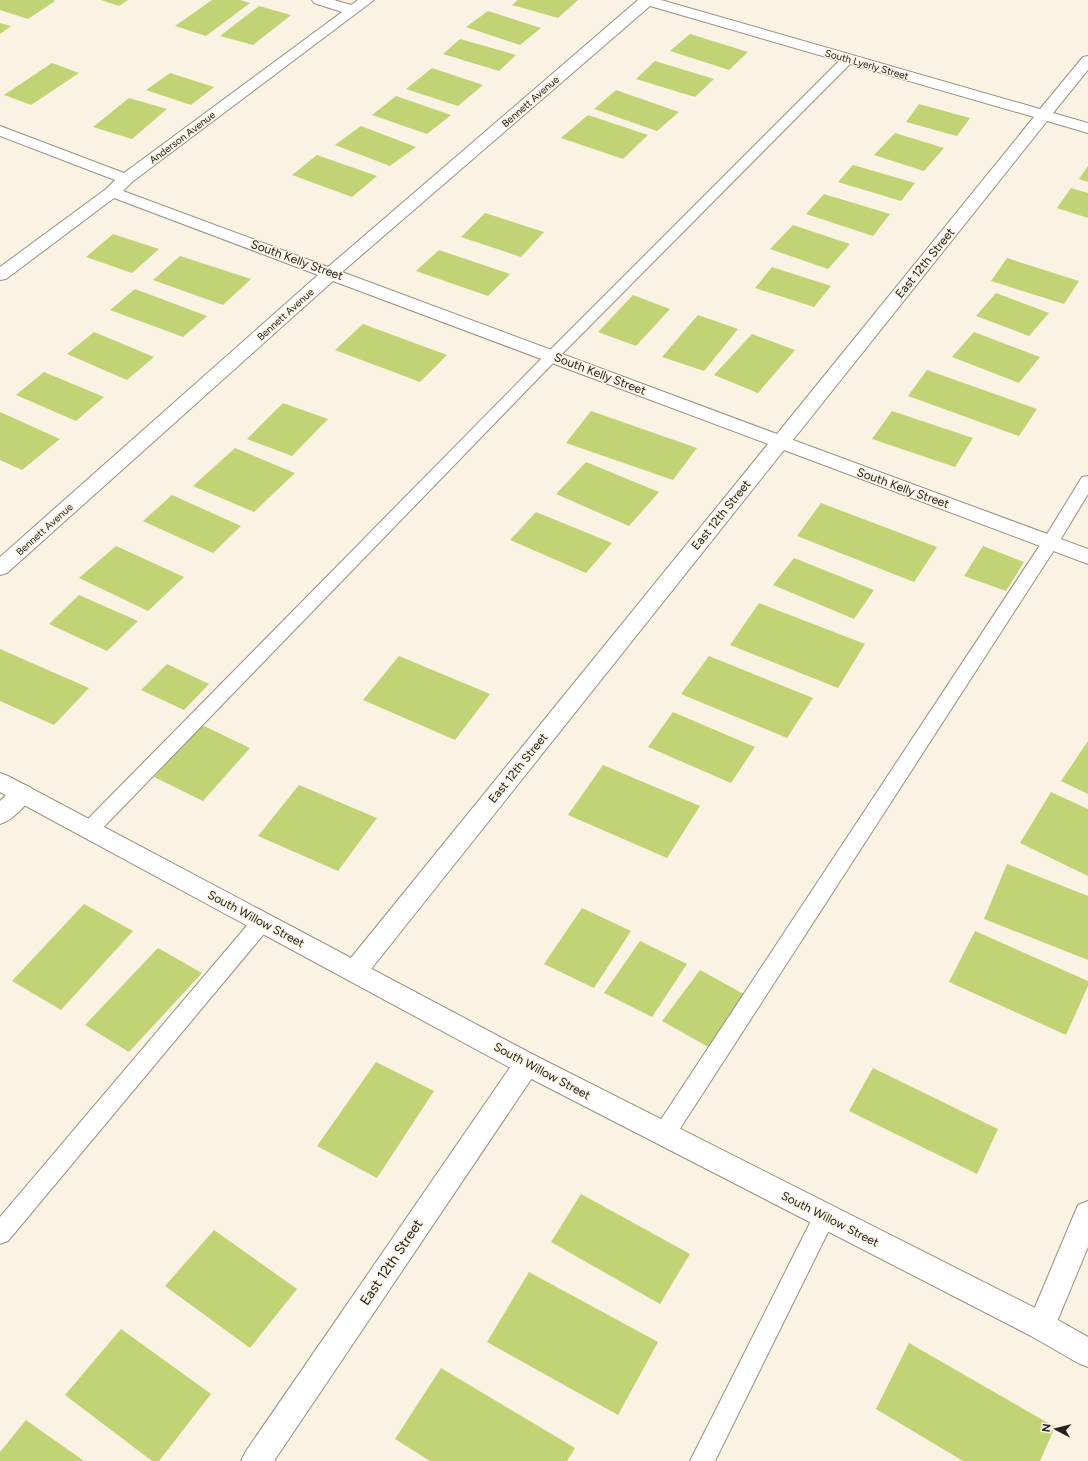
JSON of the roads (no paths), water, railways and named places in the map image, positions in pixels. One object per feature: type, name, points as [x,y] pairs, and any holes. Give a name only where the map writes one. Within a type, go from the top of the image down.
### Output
[{"type":"street","points":[[319,0],[352,10]]},
{"type":"street","name":"Anderson Avenue","points":[[0,276],[112,192],[126,179],[367,0]]},
{"type":"street","name":"South Lyerly Street","points":[[646,0],[1088,128]]},
{"type":"street","name":"Bennett Avenue","points":[[0,568],[331,273],[646,0]]},
{"type":"street","name":"East 12th Street","points":[[355,971],[1088,60]]},
{"type":"street","points":[[0,131],[126,179]]},
{"type":"street","name":"South Kelly Street","points":[[112,192],[1088,557]]},
{"type":"street","points":[[0,815],[11,788]]},
{"type":"street","name":"South Willow Street","points":[[11,788],[527,1064],[1041,1326],[1088,1353]]},
{"type":"street","name":"East 12th Street","points":[[256,1461],[527,1064]]},
{"type":"street","points":[[1041,1326],[1088,1214]]},
{"type":"lane","points":[[90,830],[552,356],[848,59]]},
{"type":"lane","points":[[664,1134],[1050,543],[1088,482]]},
{"type":"lane","points":[[0,1234],[262,922]]},
{"type":"lane","points":[[702,1461],[825,1216]]}]
